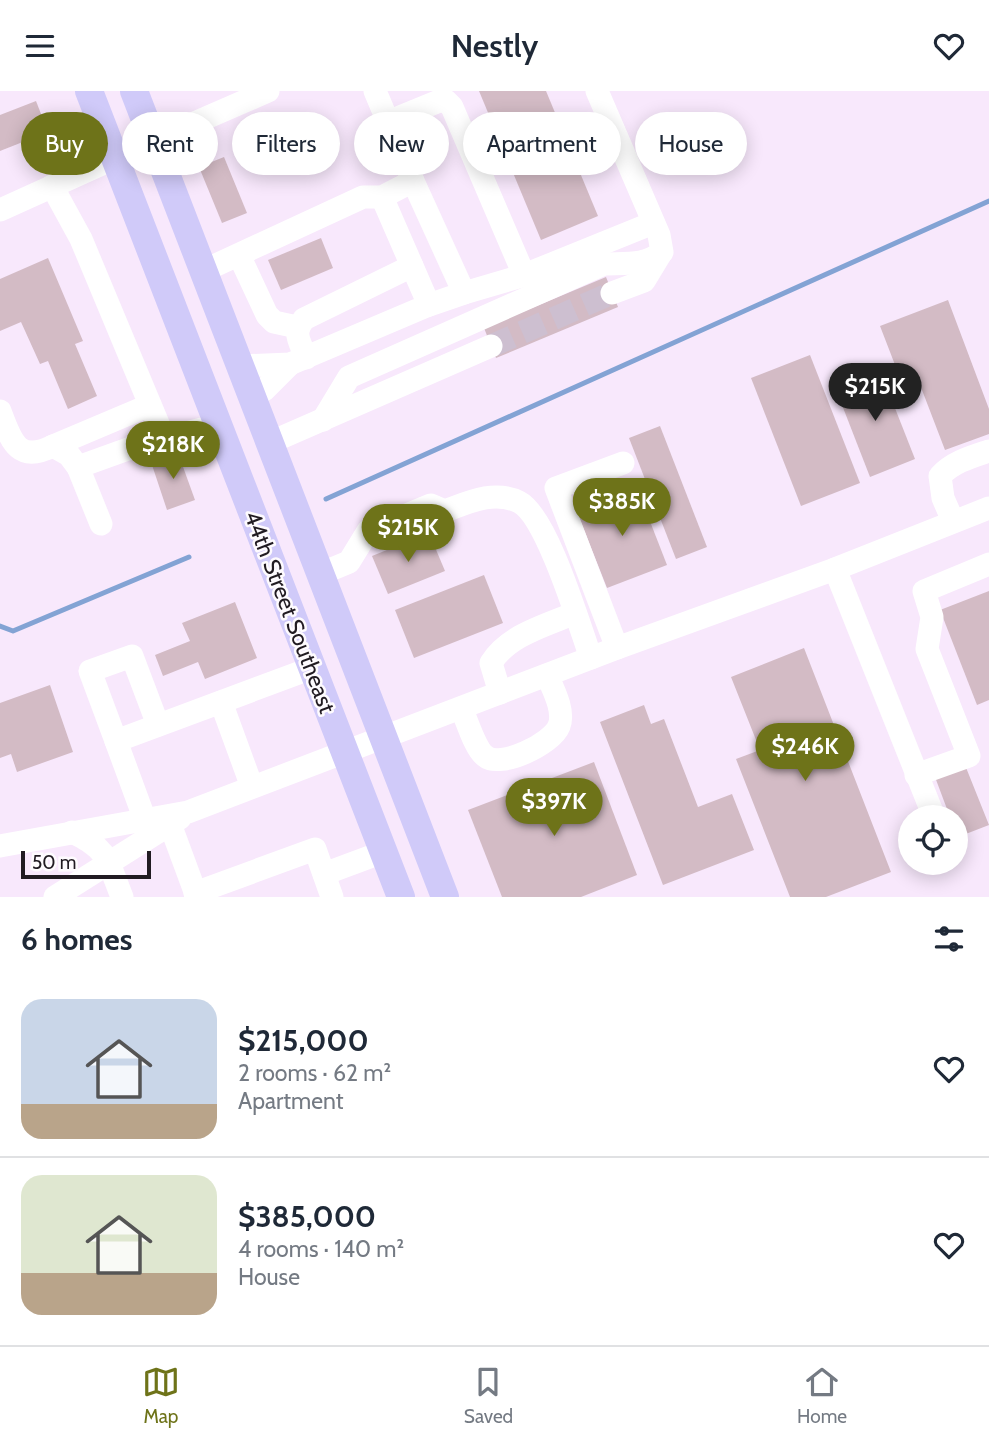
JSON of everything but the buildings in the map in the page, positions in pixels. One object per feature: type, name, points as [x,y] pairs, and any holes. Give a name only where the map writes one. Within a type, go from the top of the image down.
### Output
[{"type":"main road","name":"44th Street Southeast","points":[[89,91],[401,897]]},
{"type":"main road","name":"44th Street Southeast","points":[[134,91],[142,112]]},
{"type":"main road","points":[[115,158],[128,155],[138,158],[150,167],[173,193]]},
{"type":"main road","name":"44th Street Southeast","points":[[166,175],[444,897]]},
{"type":"main road","points":[[219,428],[245,454],[256,456],[271,447]]},
{"type":"main road","points":[[253,515],[267,511],[280,513],[292,522],[306,539]]},
{"type":"street","points":[[218,113],[268,91]]},
{"type":"street","points":[[374,91],[383,112]]},
{"type":"street","points":[[597,91],[659,235],[662,252],[645,281],[612,293]]},
{"type":"street","points":[[412,112],[439,101],[446,101],[452,107],[524,275]]},
{"type":"street","points":[[0,210],[115,158]]},
{"type":"street","points":[[410,175],[464,293]]},
{"type":"street","points":[[203,271],[363,197],[382,197],[413,181]]},
{"type":"street","points":[[52,187],[81,239],[164,438]]},
{"type":"street","points":[[382,197],[429,305]]},
{"type":"street","points":[[252,398],[298,361],[429,305],[524,275],[653,223]]},
{"type":"street","points":[[323,420],[349,377],[604,264],[640,263],[652,260],[662,252]]},
{"type":"street","points":[[239,255],[267,315],[274,323],[297,327]]},
{"type":"street","points":[[298,361],[297,327],[304,319],[412,266]]},
{"type":"street","points":[[271,447],[323,420],[491,346]]},
{"type":"street","points":[[240,366],[298,361]]},
{"type":"street","points":[[0,411],[11,440],[26,452],[41,451],[150,405]]},
{"type":"street","points":[[78,467],[164,438],[219,428]]},
{"type":"street","points":[[53,446],[69,455],[78,467],[101,524]]},
{"type":"street","points":[[953,521],[943,498],[940,476],[960,461],[989,452]]},
{"type":"street","points":[[617,648],[556,488],[623,463]]},
{"type":"street","points":[[320,574],[349,562],[368,531],[431,505],[446,511],[479,498],[499,496],[519,502],[533,513],[549,545],[592,658]]},
{"type":"street","points":[[55,897],[179,818],[253,787],[989,509]]},
{"type":"street","points":[[916,775],[969,756],[927,649],[932,617],[924,591],[989,564]]},
{"type":"street","points":[[835,569],[929,805]]},
{"type":"street","points":[[500,693],[491,663],[502,647],[575,614]]},
{"type":"street","points":[[145,820],[90,671],[132,656],[158,725]]},
{"type":"street","points":[[116,741],[312,668]]},
{"type":"street","points":[[461,708],[482,754],[489,759],[501,760],[529,751],[552,737],[560,725],[560,711],[547,675]]},
{"type":"street","points":[[221,702],[253,787]]},
{"type":"street","points":[[0,846],[145,820],[179,818]]},
{"type":"street","points":[[179,818],[196,895],[315,849],[332,897]]},
{"type":"street","points":[[72,832],[93,842],[104,853],[122,897]]},
{"type":"street","points":[[324,874],[383,852]]},
{"type":"waterway","points":[[326,499],[989,201]]},
{"type":"waterway","points":[[0,626],[13,631],[189,557]]},
{"type":"tunnel","points":[[491,346],[612,293]]}]
